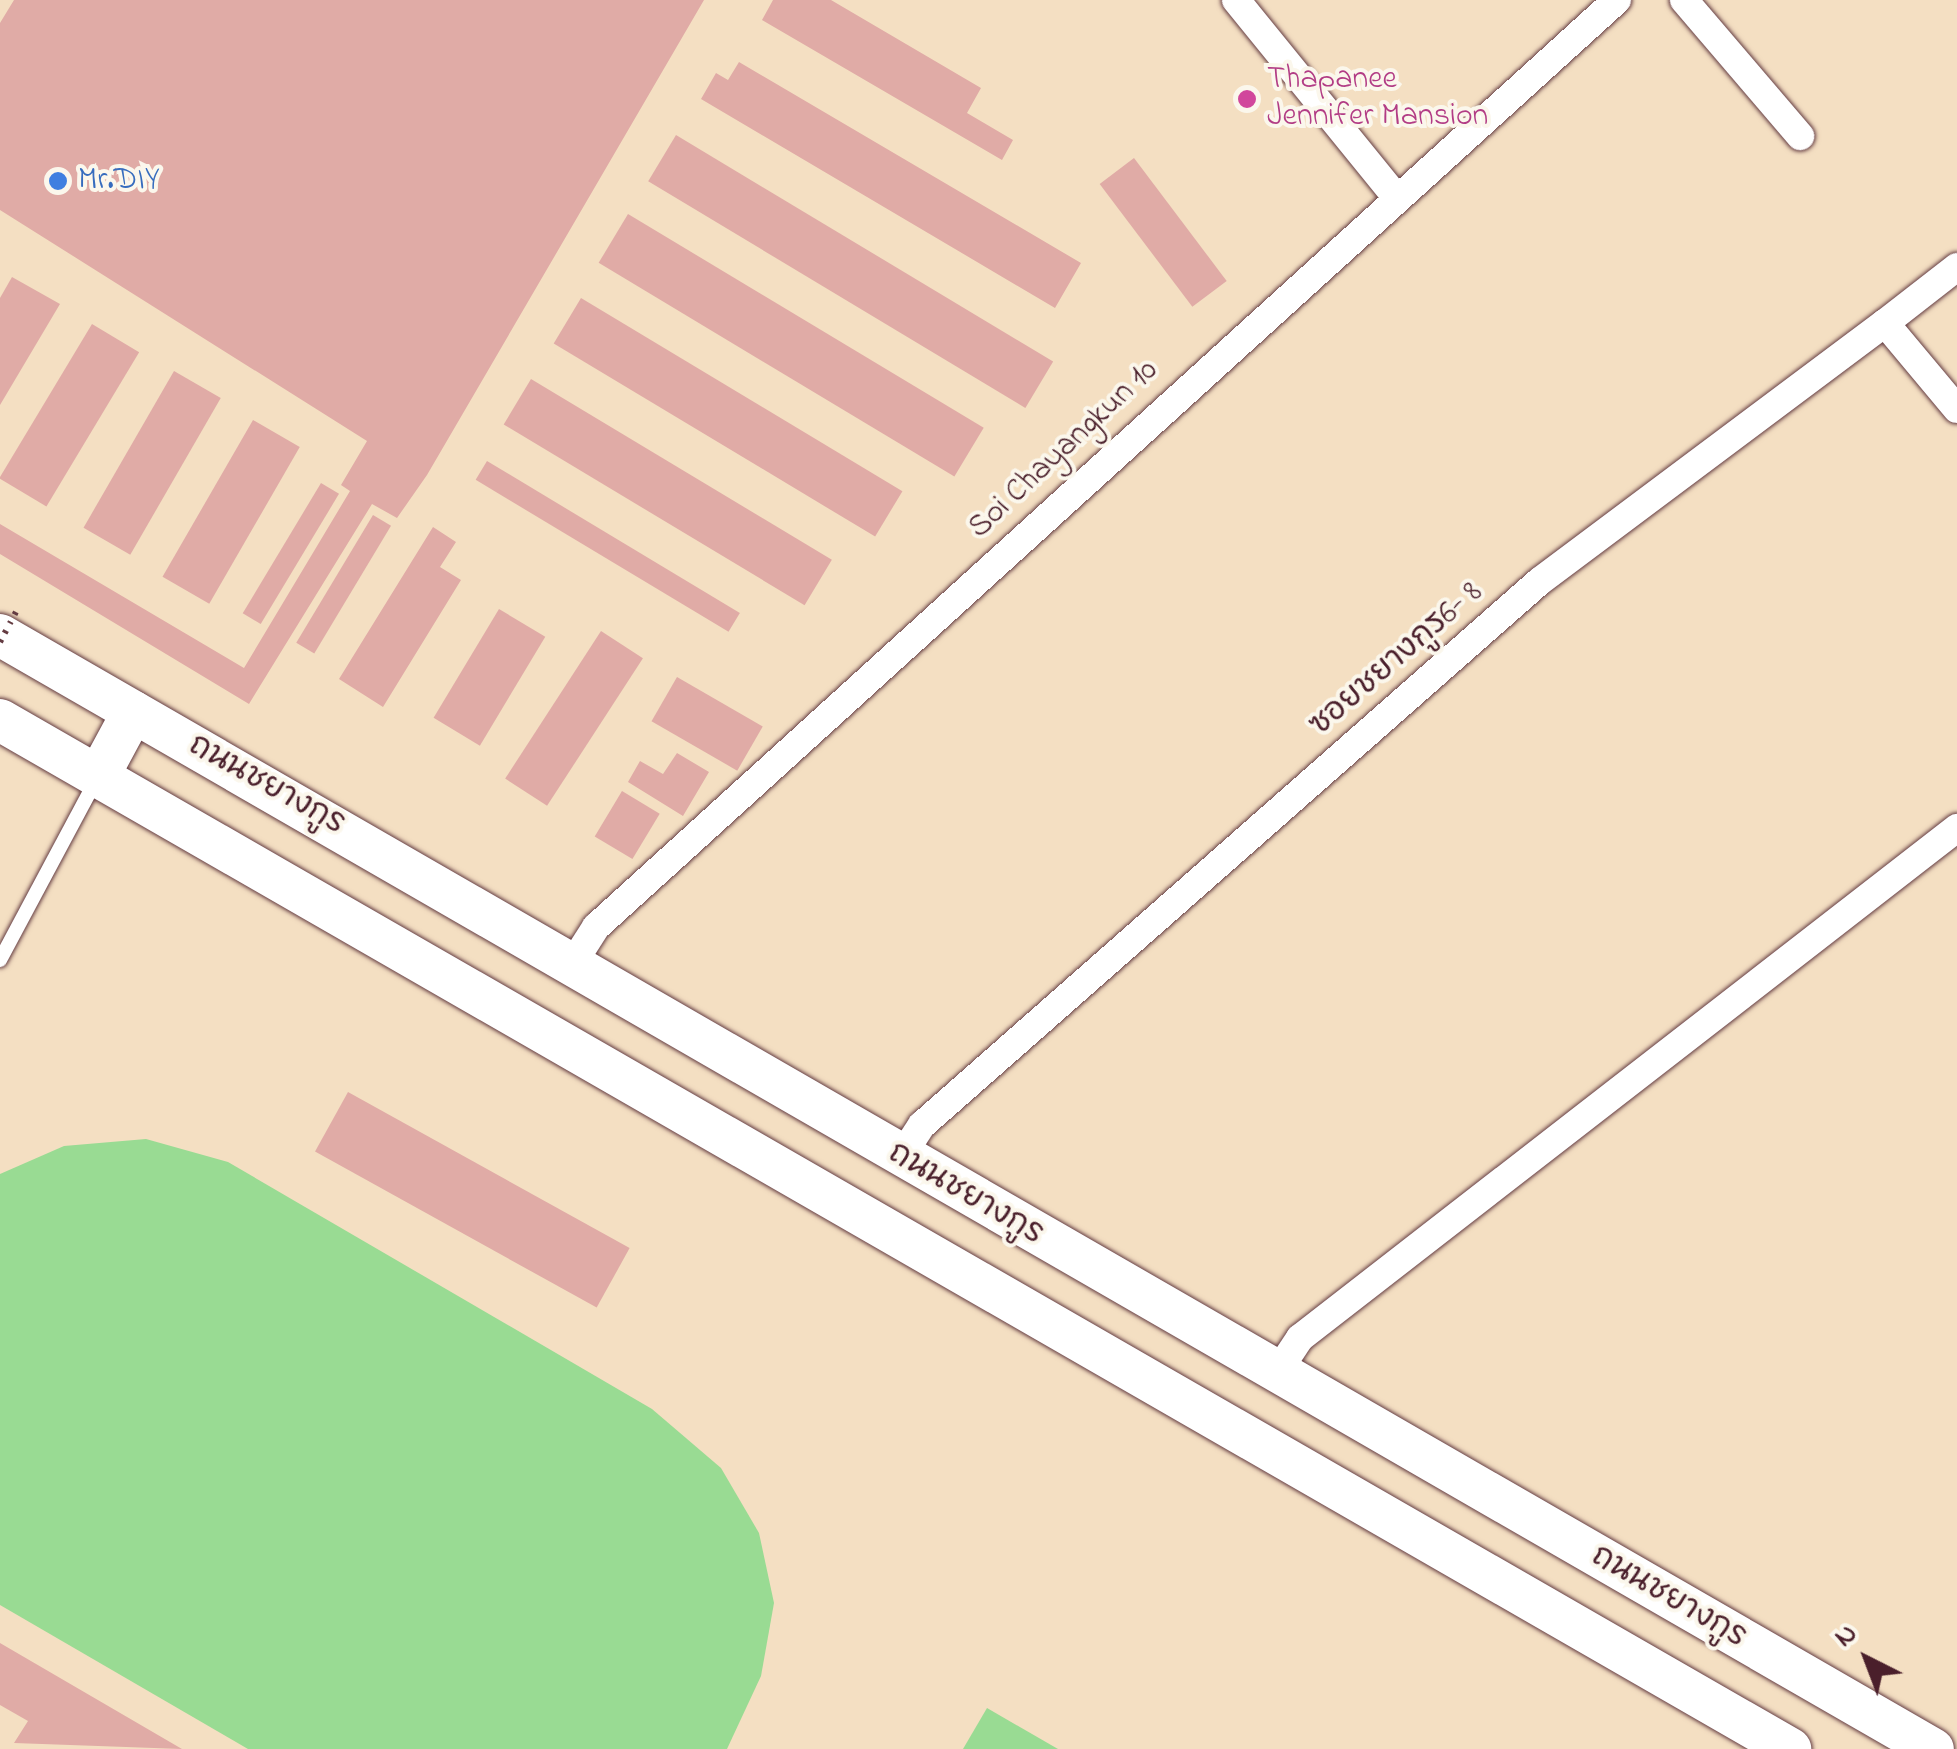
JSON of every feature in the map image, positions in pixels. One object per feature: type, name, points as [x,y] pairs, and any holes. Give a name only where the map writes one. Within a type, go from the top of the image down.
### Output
[{"type":"main road","name":"ถนนชยางกูร","points":[[6,628],[133,712],[573,963],[901,1158],[1933,1749]]},
{"type":"main road","points":[[98,776],[133,712]]},
{"type":"main road","points":[[0,720],[1790,1749]]},
{"type":"street","points":[[1236,0],[1396,197]]},
{"type":"street","points":[[1684,0],[1800,136]]},
{"type":"street","name":"Soi Chayangkun 10","points":[[573,963],[596,927],[1605,4]]},
{"type":"street","name":"ซอยชยางกูร6- 8","points":[[901,1158],[922,1125],[1540,582],[1957,266]]},
{"type":"street","points":[[1885,323],[1957,410]]},
{"type":"street","points":[[1276,1374],[1300,1338],[1957,828]]},
{"type":"lane","points":[[0,960],[98,776]]},
{"type":"green space","points":[[146,1139],[228,1162],[652,1409],[721,1468],[759,1533],[774,1603],[761,1676],[727,1749],[248,1749],[0,1605],[0,1174],[64,1146]]},
{"type":"green space","points":[[987,1708],[1058,1749],[963,1749]]},
{"type":"building","points":[[14,0],[704,0],[427,475],[397,518],[372,504],[249,704],[0,554],[0,524],[244,668],[350,491],[341,485],[367,441],[0,210],[0,23]]},
{"type":"building","points":[[773,0],[831,0],[981,88],[967,113],[1013,140],[1002,160],[762,20]]},
{"type":"building","points":[[739,62],[1081,263],[1055,308],[701,99],[716,73],[728,80]]},
{"type":"building","points":[[676,135],[1053,362],[1025,408],[648,181]]},
{"type":"building","points":[[1134,158],[1227,281],[1192,307],[1100,184]]},
{"type":"building","points":[[628,214],[984,428],[954,477],[599,263]]},
{"type":"building","points":[[12,277],[60,304],[0,405],[0,298]]},
{"type":"building","points":[[581,298],[902,491],[875,537],[554,343]]},
{"type":"building","points":[[92,324],[139,352],[46,507],[0,477]]},
{"type":"building","points":[[174,371],[221,398],[130,555],[84,528]]},
{"type":"building","points":[[531,379],[832,560],[805,605],[504,424]]},
{"type":"building","points":[[253,420],[300,447],[209,604],[163,577]]},
{"type":"building","points":[[487,461],[740,613],[729,632],[476,480]]},
{"type":"building","points":[[321,483],[339,494],[261,624],[243,613]]},
{"type":"building","points":[[373,515],[391,526],[314,654],[296,643]]},
{"type":"building","points":[[433,527],[456,542],[440,567],[461,580],[383,707],[339,679]]},
{"type":"building","points":[[499,609],[545,637],[480,746],[434,718]]},
{"type":"building","points":[[601,631],[643,658],[547,806],[505,779]]},
{"type":"building","points":[[677,677],[763,726],[737,771],[652,721]]},
{"type":"building","points":[[677,753],[709,772],[683,816],[628,782],[640,761],[663,774]]},
{"type":"building","points":[[622,791],[660,814],[632,859],[595,836]]},
{"type":"building","points":[[348,1092],[630,1248],[597,1308],[315,1151]]},
{"type":"building","points":[[0,1643],[182,1749],[14,1743],[28,1721],[0,1705]]},
{"type":"place","name":"Thapanee Jennifer Mansion","points":[[1247,99]]},
{"type":"place","name":"Mr.DIY","points":[[58,181]]}]
